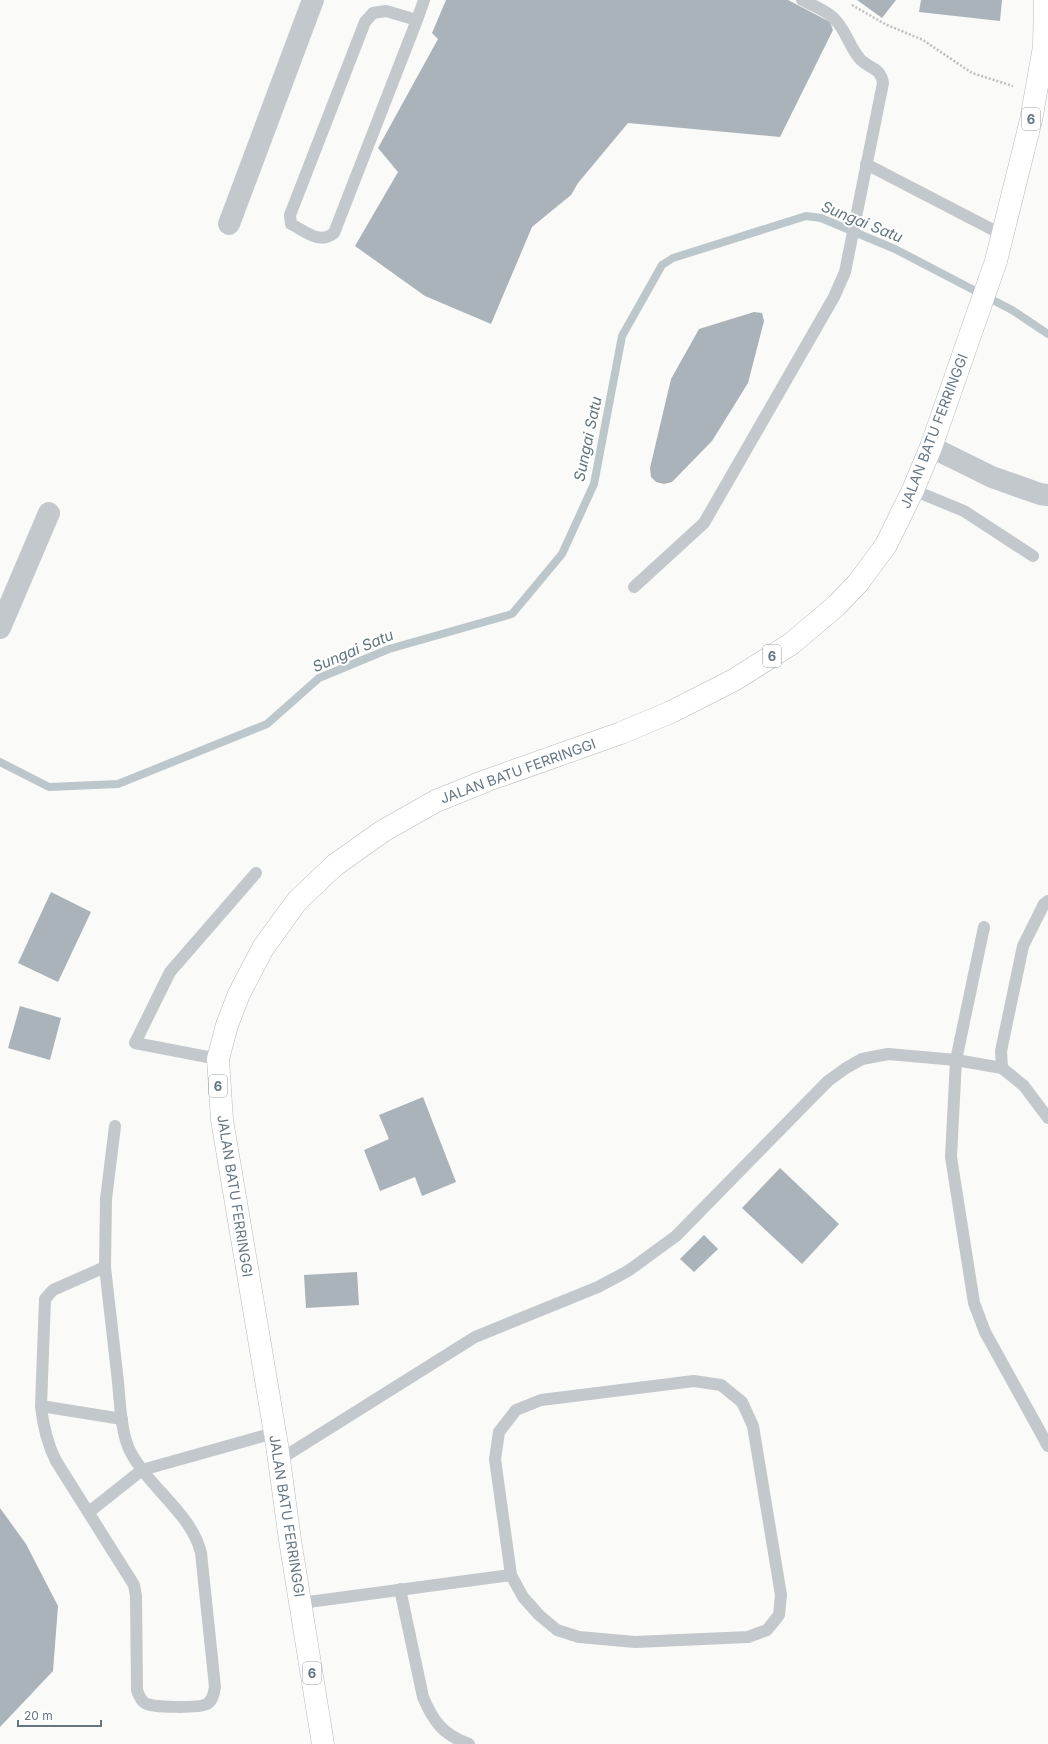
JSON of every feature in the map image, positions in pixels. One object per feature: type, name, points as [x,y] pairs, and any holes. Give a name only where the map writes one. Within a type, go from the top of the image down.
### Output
[{"type":"main road","name":"JALAN BATU FERRINGGI","points":[[323,1744],[279,1460],[222,1120],[218,1059],[227,1025],[239,994],[263,948],[297,901],[335,865],[383,831],[436,801],[488,780],[621,733],[671,712],[734,680],[785,648],[836,606],[858,583],[886,545],[913,490],[931,447],[996,261],[1001,234],[1031,120],[1046,47],[1045,0]]},
{"type":"street","points":[[229,224],[313,0]]},
{"type":"street","points":[[931,447],[992,478],[1040,494],[1048,495]]},
{"type":"street","points":[[0,628],[49,513]]},
{"type":"lane","points":[[417,20],[386,11],[373,13],[365,22],[290,215],[291,224],[319,239],[328,238],[334,233],[417,20],[424,0]]},
{"type":"lane","points":[[634,587],[704,523],[834,297],[845,272],[883,83],[882,75],[860,59],[838,22],[830,15],[802,0]]},
{"type":"lane","points":[[866,164],[1001,234]]},
{"type":"lane","points":[[913,490],[964,511],[1033,556]]},
{"type":"lane","points":[[218,1059],[135,1043],[170,972],[256,873]]},
{"type":"lane","points":[[1002,1068],[1001,1051],[1023,946],[1044,904],[1048,901]]},
{"type":"lane","points":[[984,927],[956,1060],[951,1157],[974,1303],[985,1332],[1048,1446]]},
{"type":"lane","points":[[279,1460],[475,1337],[598,1287],[628,1271],[676,1236],[828,1081],[862,1059],[888,1054],[956,1060],[1002,1068],[1024,1086],[1048,1118]]},
{"type":"lane","points":[[105,1267],[53,1290],[45,1299],[41,1406],[42,1422],[48,1444],[56,1461],[134,1585],[136,1596],[137,1690],[140,1698],[146,1704],[154,1706],[198,1706],[207,1704],[213,1696],[215,1687],[201,1553],[198,1540],[191,1528],[142,1470],[130,1450],[122,1419],[105,1267],[106,1199],[115,1126]]},
{"type":"lane","points":[[694,1381],[721,1385],[742,1402],[753,1426],[781,1595],[779,1615],[767,1630],[748,1637],[650,1641],[579,1637],[557,1630],[539,1616],[523,1597],[511,1575],[495,1460],[499,1432],[516,1410],[541,1400],[694,1381]]},
{"type":"lane","points":[[41,1406],[122,1419]]},
{"type":"lane","points":[[89,1512],[142,1470],[274,1433]]},
{"type":"lane","points":[[301,1603],[511,1575]]},
{"type":"lane","points":[[400,1589],[423,1697],[430,1713],[438,1726],[458,1740],[469,1744]]},
{"type":"path","points":[[848,3],[885,24],[923,40],[972,73],[1036,94]]},
{"type":"building","points":[[446,0],[788,0],[830,22],[833,30],[780,137],[628,123],[578,183],[571,195],[532,227],[491,324],[425,296],[355,246],[398,172],[378,148],[438,39],[432,33]]},
{"type":"building","points":[[857,0],[896,0],[882,18]]},
{"type":"building","points":[[921,0],[1002,0],[1000,21],[919,12]]},
{"type":"building","points":[[754,312],[762,313],[764,321],[748,383],[712,441],[672,482],[664,484],[656,482],[651,477],[650,468],[671,379],[699,329]]},
{"type":"building","points":[[51,892],[91,912],[58,982],[18,963]]},
{"type":"building","points":[[20,1006],[61,1018],[50,1060],[8,1048]]},
{"type":"building","points":[[423,1097],[456,1182],[422,1196],[415,1177],[380,1191],[364,1150],[389,1139],[379,1115]]},
{"type":"building","points":[[780,1168],[839,1224],[802,1264],[742,1208]]},
{"type":"building","points":[[704,1235],[718,1249],[694,1272],[680,1259]]},
{"type":"building","points":[[357,1272],[359,1305],[306,1308],[304,1275]]},
{"type":"building","points":[[0,1508],[26,1544],[58,1606],[53,1671],[0,1727]]},
{"type":"waterway","name":"Sungai Satu","points":[[0,762],[49,787],[118,784],[267,724],[319,678],[389,649],[512,614],[562,554],[594,484],[622,336],[662,265],[673,258],[806,216],[821,218],[895,249],[1012,310],[1048,334]]}]
